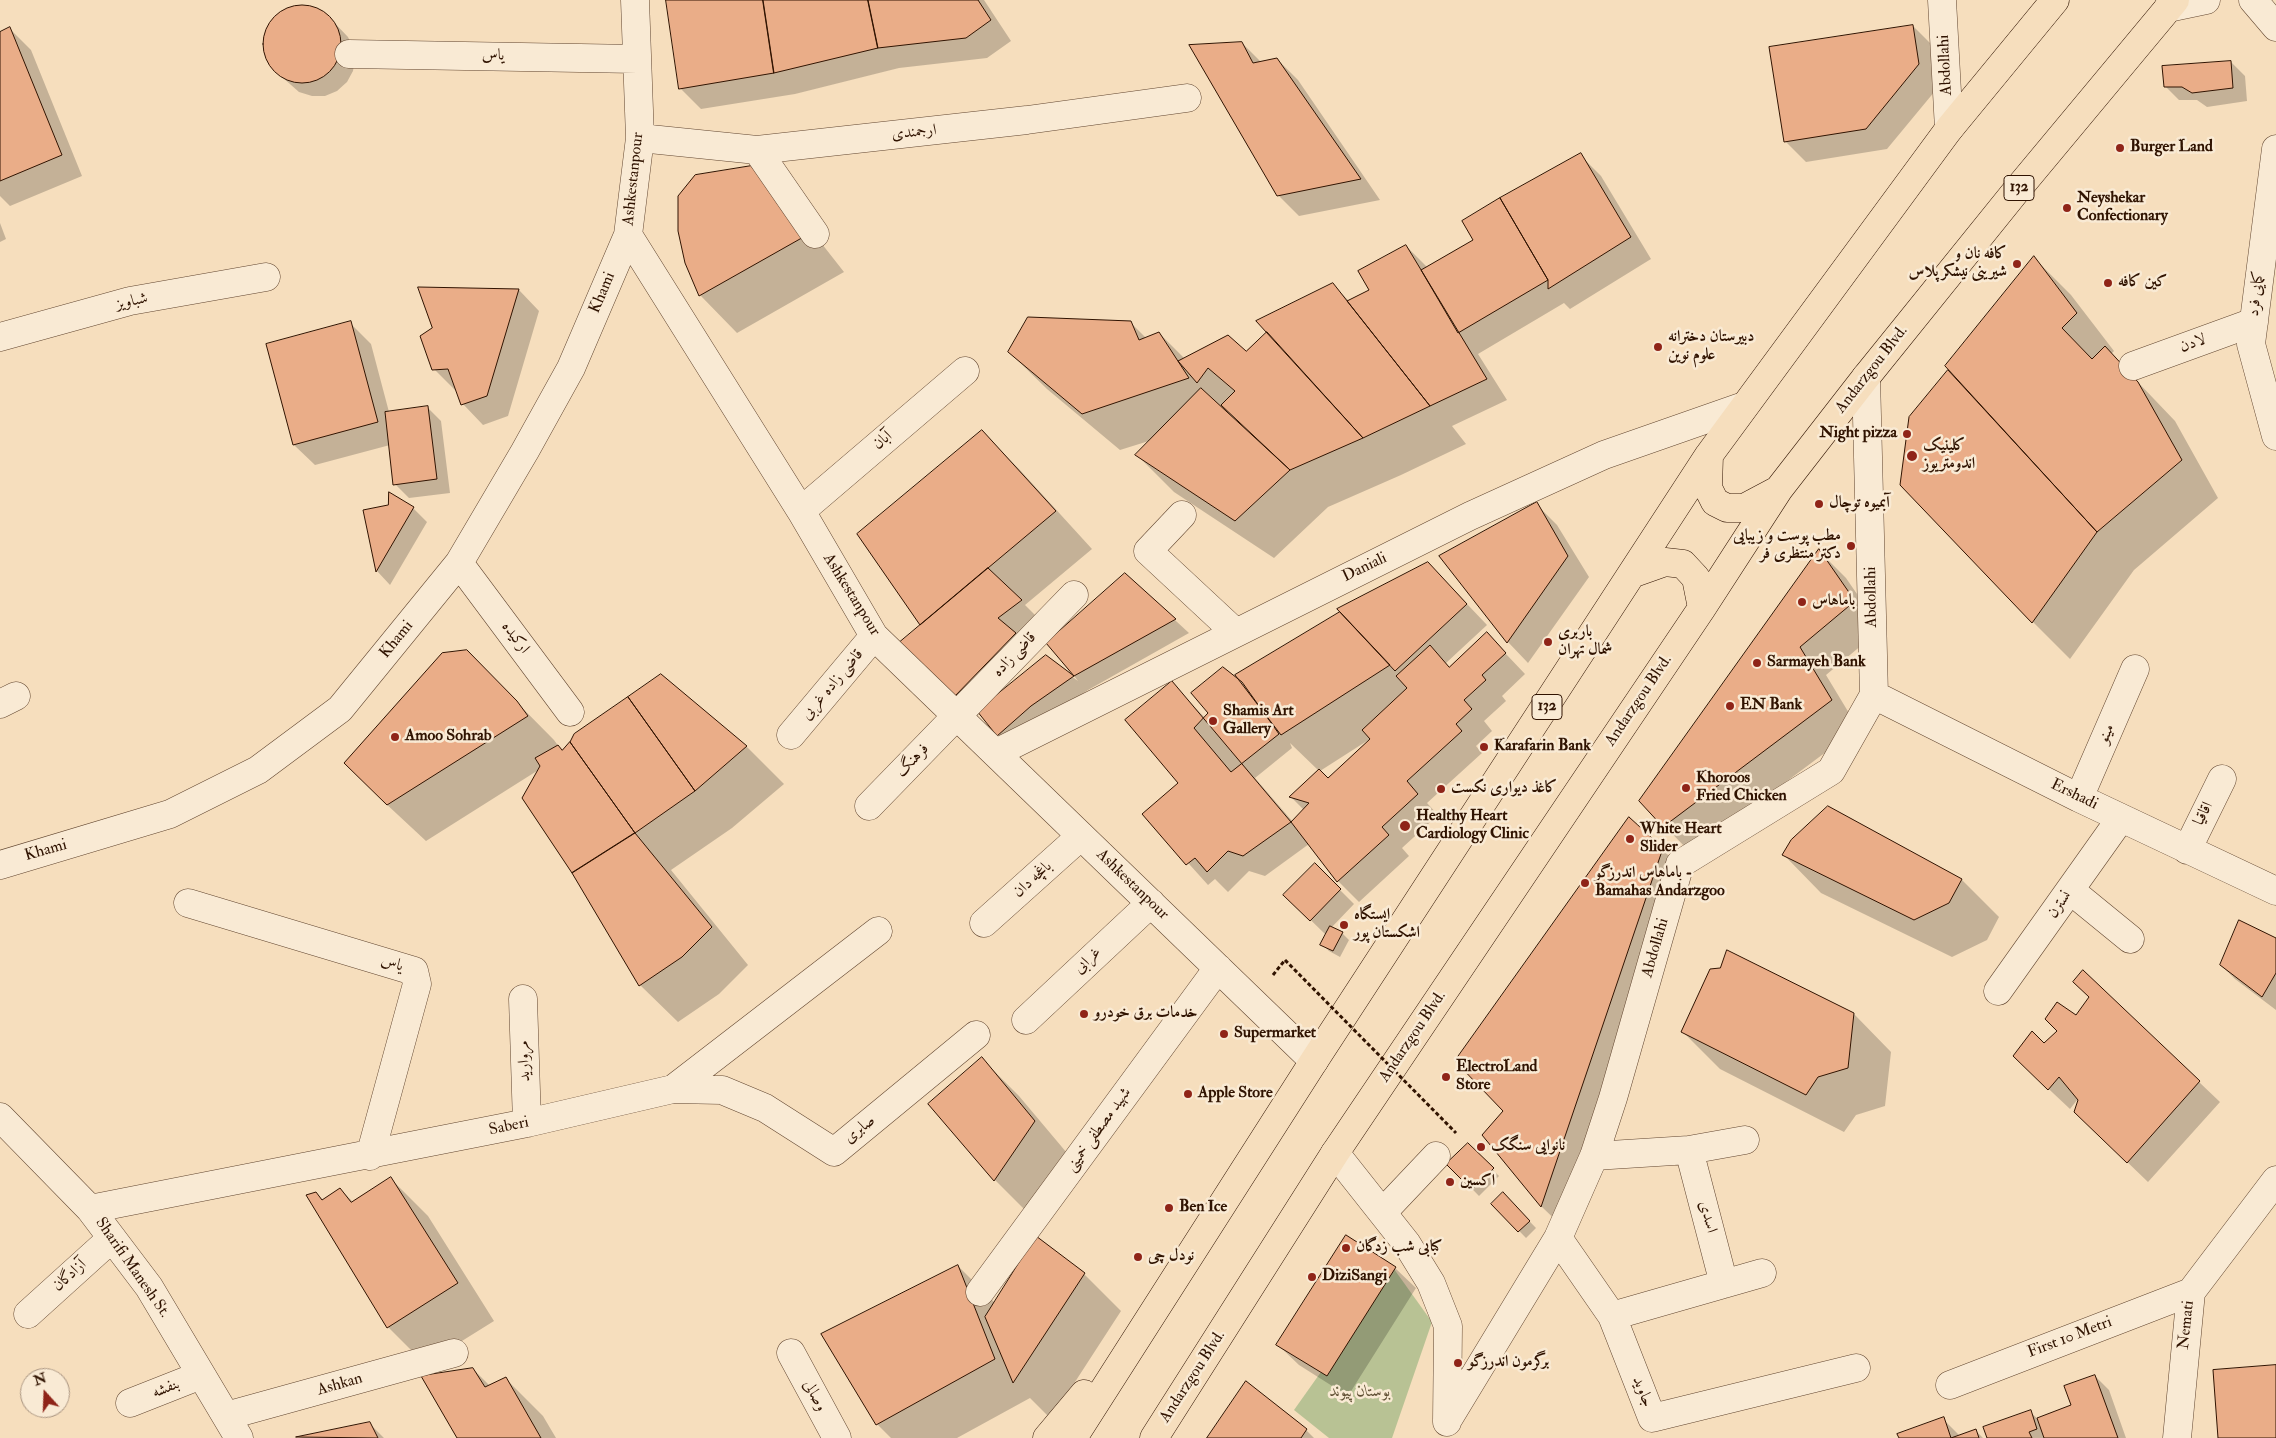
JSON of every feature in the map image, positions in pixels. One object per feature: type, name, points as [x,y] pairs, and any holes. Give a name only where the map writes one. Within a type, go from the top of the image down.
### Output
[{"type":"main road","name":"132","points":[[1073,1438],[1314,1061],[1710,455],[1744,406],[1949,129],[2055,0]]},
{"type":"main road","name":"Andarzgou Blvd.","points":[[1154,1438],[1335,1153],[1702,608],[1779,489],[1866,377],[2171,4]]},
{"type":"main road","points":[[1710,455],[1708,488],[1716,502],[1728,508],[1744,508],[1779,489]]},
{"type":"main road","points":[[1634,573],[1665,562],[1683,564],[1696,578],[1702,608]]},
{"type":"main road","points":[[1047,1438],[1157,1306]]},
{"type":"street","name":"Ashkestanpour","points":[[636,0],[640,138],[628,235],[801,511],[874,636],[1314,1061]]},
{"type":"street","name":"Abdollahi","points":[[1942,0],[1949,129]]},
{"type":"street","points":[[2171,4],[2206,0]]},
{"type":"street","points":[[2253,0],[2276,27]]},
{"type":"street","name":"یاس","points":[[349,54],[637,59]]},
{"type":"street","name":"ارجمندی","points":[[640,138],[756,150],[1045,118],[1187,98]]},
{"type":"street","name":"کمایی فرد","points":[[2276,149],[2250,344],[2276,436]]},
{"type":"street","points":[[756,150],[815,234]]},
{"type":"street","name":"Khami","points":[[0,865],[170,814],[258,770],[340,709],[459,563],[571,368],[628,235]]},
{"type":"street","name":"شباویز","points":[[0,337],[130,301],[266,277]]},
{"type":"street","name":"لادن","points":[[2133,366],[2254,322]]},
{"type":"street","name":"آبان","points":[[801,511],[965,371]]},
{"type":"street","name":"Abdollahi","points":[[1444,1430],[1558,1238],[1594,1156],[1613,1098],[1680,864],[1831,771],[1874,695],[1866,377]]},
{"type":"street","name":"Daniali","points":[[996,753],[1470,516],[1604,455],[1744,406]]},
{"type":"street","points":[[1182,515],[1148,551],[1235,632]]},
{"type":"street","name":"ارکیده","points":[[459,563],[570,712]]},
{"type":"street","name":"قاضی زاده","points":[[956,716],[1074,595]]},
{"type":"street","name":"قاضی زاده غربی","points":[[791,734],[874,636]]},
{"type":"street","name":"مینو","points":[[2079,798],[2135,669]]},
{"type":"street","name":"Ershadi","points":[[1874,695],[2079,798],[2276,891]]},
{"type":"street","name":"فرهنگ","points":[[869,806],[956,716]]},
{"type":"street","name":"اقاقیا","points":[[2187,850],[2222,779]]},
{"type":"street","name":"نسترن","points":[[1998,991],[2121,818]]},
{"type":"street","name":"باغچه دان","points":[[984,923],[1081,836]]},
{"type":"street","points":[[2070,890],[2130,939]]},
{"type":"street","name":"یاس","points":[[188,903],[414,971],[417,984],[370,1156]]},
{"type":"street","name":"غرابی","points":[[1026,1020],[1150,903]]},
{"type":"street","name":"Saberi","points":[[90,1209],[527,1124],[673,1089],[878,932]]},
{"type":"street","name":"شهید مصطفی خمینی","points":[[980,1292],[1218,968]]},
{"type":"street","name":"مروارید","points":[[523,999],[527,1124]]},
{"type":"street","name":"صابری","points":[[673,1089],[722,1090],[765,1108],[834,1152],[976,1035]]},
{"type":"street","name":"Sharifi Manesh St.","points":[[0,1117],[90,1209],[112,1238],[149,1288],[233,1427]]},
{"type":"street","points":[[1594,1156],[1689,1150],[1745,1140]]},
{"type":"street","name":"اسدی","points":[[1689,1150],[1724,1284]]},
{"type":"street","points":[[1335,1153],[1407,1244],[1431,1283],[1448,1326],[1444,1430]]},
{"type":"street","points":[[1383,1212],[1436,1156]]},
{"type":"street","name":"Nemati","points":[[2177,1438],[2191,1292],[2276,1180]]},
{"type":"street","name":"آزادگان","points":[[28,1314],[112,1238]]},
{"type":"street","name":"جاوید","points":[[1558,1238],[1612,1316],[1652,1418],[1856,1368]]},
{"type":"street","points":[[1612,1316],[1762,1273]]},
{"type":"street","name":"First 10 Metri","points":[[1950,1385],[2191,1292]]},
{"type":"street","name":"Ashkan","points":[[233,1427],[454,1353]]},
{"type":"street","name":"وصالی","points":[[791,1353],[837,1438]]},
{"type":"street","name":"بنفشه","points":[[130,1403],[201,1375]]},
{"type":"path","points":[[1285,960],[1456,1133]]},
{"type":"green space","name":"بوستان پیوند","points":[[1394,1269],[1432,1322],[1392,1438],[1329,1438],[1294,1410]]},
{"type":"building","points":[[666,0],[763,0],[774,73],[679,89]]},
{"type":"building","points":[[763,0],[868,0],[878,48],[774,73]]},
{"type":"building","points":[[868,0],[978,0],[991,20],[966,38],[878,48]]},
{"type":"building","points":[[302,5],[317,8],[330,16],[338,29],[341,44],[338,59],[330,72],[317,80],[302,83],[287,80],[274,72],[266,59],[263,44],[266,29],[274,16],[287,8]]},
{"type":"building","points":[[1913,25],[1919,64],[1866,129],[1784,142],[1769,47]]},
{"type":"building","points":[[10,27],[62,155],[0,181],[0,32]]},
{"type":"building","points":[[1242,42],[1253,63],[1277,58],[1361,179],[1277,196],[1189,45]]},
{"type":"building","points":[[2231,61],[2233,88],[2192,93],[2182,87],[2164,87],[2162,66]]},
{"type":"building","points":[[1581,153],[1631,237],[1548,289],[1548,280],[1500,198]]},
{"type":"building","points":[[751,166],[774,191],[807,235],[699,296],[685,263],[678,231],[678,196],[695,175]]},
{"type":"building","points":[[1500,198],[1548,280],[1458,333],[1421,270],[1473,240],[1462,221]]},
{"type":"building","points":[[1406,245],[1487,379],[1430,406],[1347,301],[1369,290],[1358,271]]},
{"type":"building","points":[[2034,256],[2077,313],[2062,328],[2092,359],[2105,346],[2138,382],[2182,460],[2097,532],[1945,366]]},
{"type":"building","points":[[1333,283],[1430,406],[1363,438],[1256,321]]},
{"type":"building","points":[[418,287],[519,289],[487,396],[461,405],[448,369],[432,370],[420,336],[432,328]]},
{"type":"building","points":[[1028,317],[1131,321],[1139,340],[1159,332],[1189,378],[1082,414],[1008,352]]},
{"type":"building","points":[[351,321],[378,422],[293,445],[266,344]]},
{"type":"building","points":[[1267,332],[1363,438],[1290,470],[1221,405],[1235,391],[1208,368],[1197,383],[1178,361],[1228,335],[1246,351]]},
{"type":"building","points":[[1948,370],[2097,532],[2032,623],[1900,485],[1909,417]]},
{"type":"building","points":[[1201,388],[1290,470],[1235,521],[1135,455]]},
{"type":"building","points":[[428,406],[437,479],[393,485],[385,412]]},
{"type":"building","points":[[982,430],[1056,511],[920,625],[857,534]]},
{"type":"building","points":[[389,492],[414,507],[376,572],[363,510],[388,505]]},
{"type":"building","points":[[1537,502],[1568,556],[1507,643],[1439,556]]},
{"type":"building","points":[[1819,549],[1855,601],[1800,647],[1832,700],[1663,827],[1639,801]]},
{"type":"building","points":[[1428,562],[1467,604],[1395,671],[1337,609]]},
{"type":"building","points":[[988,568],[1022,600],[998,618],[1016,633],[954,697],[900,642]]},
{"type":"building","points":[[1125,573],[1176,619],[1074,676],[1046,643]]},
{"type":"building","points":[[1340,612],[1390,665],[1281,735],[1235,675]]},
{"type":"building","points":[[1487,632],[1506,653],[1482,675],[1486,680],[1464,700],[1472,709],[1456,724],[1462,731],[1407,781],[1418,794],[1382,827],[1389,835],[1337,882],[1291,822],[1309,803],[1289,797],[1319,769],[1328,778],[1370,739],[1362,730],[1407,688],[1396,676],[1430,645],[1449,667]]},
{"type":"building","points":[[467,650],[517,701],[528,716],[387,805],[344,763],[442,653]]},
{"type":"building","points":[[1046,655],[1074,676],[1031,706],[997,736],[977,711]]},
{"type":"building","points":[[1223,667],[1242,682],[1279,734],[1231,772],[1194,728],[1208,713],[1191,693]]},
{"type":"building","points":[[661,674],[747,746],[695,791],[628,697]]},
{"type":"building","points":[[1172,681],[1291,822],[1243,856],[1228,851],[1207,872],[1195,858],[1186,865],[1142,814],[1178,783],[1125,720]]},
{"type":"building","points":[[628,697],[695,791],[635,833],[570,742],[574,734]]},
{"type":"building","points":[[570,742],[635,833],[572,873],[522,798],[540,766],[535,758],[558,745],[562,750]]},
{"type":"building","points":[[1828,806],[1962,879],[1949,903],[1914,920],[1782,855],[1791,840]]},
{"type":"building","points":[[1629,817],[1663,848],[1541,1207],[1482,1135],[1503,1111],[1455,1061]]},
{"type":"building","points":[[635,833],[712,927],[682,957],[639,986],[572,873]]},
{"type":"building","points":[[1315,863],[1341,889],[1310,921],[1283,895]]},
{"type":"building","points":[[2239,920],[2276,938],[2276,973],[2262,997],[2220,965]]},
{"type":"building","points":[[1330,926],[1343,932],[1333,951],[1320,945]]},
{"type":"building","points":[[1727,950],[1854,1013],[1848,1068],[1818,1077],[1806,1095],[1681,1032],[1710,969],[1720,968]]},
{"type":"building","points":[[2083,970],[2200,1081],[2127,1163],[2074,1112],[2078,1100],[2059,1077],[2048,1090],[2013,1056],[2032,1031],[2044,1043],[2057,1031],[2045,1019],[2057,1002],[2076,1015],[2089,997],[2073,982]]},
{"type":"building","points":[[982,1057],[1035,1121],[994,1181],[928,1104]]},
{"type":"building","points":[[1468,1143],[1494,1168],[1472,1190],[1446,1164]]},
{"type":"building","points":[[391,1177],[458,1283],[387,1328],[306,1195],[316,1192],[322,1200],[340,1188],[351,1202]]},
{"type":"building","points":[[1503,1192],[1530,1221],[1518,1232],[1491,1204]]},
{"type":"building","points":[[1346,1235],[1396,1267],[1327,1376],[1276,1345]]},
{"type":"building","points":[[1036,1236],[1085,1273],[1013,1383],[985,1317]]},
{"type":"building","points":[[958,1265],[995,1359],[876,1425],[821,1334]]},
{"type":"building","points":[[2276,1365],[2276,1438],[2218,1438],[2213,1370]]},
{"type":"building","points":[[473,1368],[485,1387],[506,1377],[541,1438],[457,1438],[421,1376]]},
{"type":"building","points":[[2095,1375],[2118,1438],[2044,1438],[2037,1418],[2071,1405],[2064,1386]]},
{"type":"building","points":[[1246,1381],[1307,1429],[1301,1438],[1207,1438]]},
{"type":"building","points":[[2031,1410],[2037,1429],[2029,1432],[2032,1438],[1987,1438],[1983,1427]]},
{"type":"building","points":[[1944,1417],[1951,1438],[1899,1438],[1897,1434]]},
{"type":"building","points":[[370,1422],[378,1438],[296,1437]]},
{"type":"building","points":[[1976,1429],[1979,1438],[1951,1438]]},
{"type":"place","name":"Burger Land","points":[[2120,148]]},
{"type":"place","name":"Neyshekar Confectionary","points":[[2067,208]]},
{"type":"place","name":"کافه نان و شیرینی نیشکر پلاس","points":[[2017,264]]},
{"type":"place","name":"کین کافه","points":[[2108,283]]},
{"type":"place","name":"دبیرستان دخترانه علوم نوین","points":[[1658,347]]},
{"type":"place","name":"Night pizza","points":[[1907,434]]},
{"type":"place","name":"کلینیک اندومتریوز","points":[[1912,456]]},
{"type":"place","name":"آبمیوه توچال","points":[[1819,504]]},
{"type":"place","name":"مطب پوست و زیبایی دکتر منتظری فر","points":[[1851,546]]},
{"type":"place","name":"باماهاس","points":[[1802,602]]},
{"type":"place","name":"باربری شمال تهران","points":[[1548,642]]},
{"type":"place","name":"Sarmayeh Bank","points":[[1757,663]]},
{"type":"place","name":"EN Bank","points":[[1730,706]]},
{"type":"place","name":"Shamis Art Gallery","points":[[1213,721]]},
{"type":"place","name":"Amoo Sohrab","points":[[395,737]]},
{"type":"place","name":"Karafarin Bank","points":[[1484,747]]},
{"type":"place","name":"Khoroos Fried Chicken","points":[[1686,788]]},
{"type":"place","name":"کاغذ دیواری نکست","points":[[1441,789]]},
{"type":"place","name":"Healthy Heart Cardiology Clinic","points":[[1405,826]]},
{"type":"place","name":"White Heart Slider","points":[[1630,839]]},
{"type":"place","name":"باماهاس اندرزگو - Bamahas Andarzgoo","points":[[1585,883]]},
{"type":"place","name":"ایستگاه اشکستان پور","points":[[1344,925]]},
{"type":"place","name":"خدمات برق خودرو","points":[[1084,1014]]},
{"type":"place","name":"Supermarket","points":[[1224,1034]]},
{"type":"place","name":"ElectroLand Store","points":[[1446,1077]]},
{"type":"place","name":"Apple Store","points":[[1188,1094]]},
{"type":"place","name":"نانوایی سنگک","points":[[1481,1147]]},
{"type":"place","name":"اکسین","points":[[1450,1182]]},
{"type":"place","name":"Ben Ice","points":[[1169,1208]]},
{"type":"place","name":"کبابی شب زدگان","points":[[1346,1248]]},
{"type":"place","name":"نودل چی","points":[[1138,1257]]},
{"type":"place","name":"DiziSangi","points":[[1312,1277]]},
{"type":"place","name":"برگرمون اندرزگو","points":[[1458,1363]]}]
